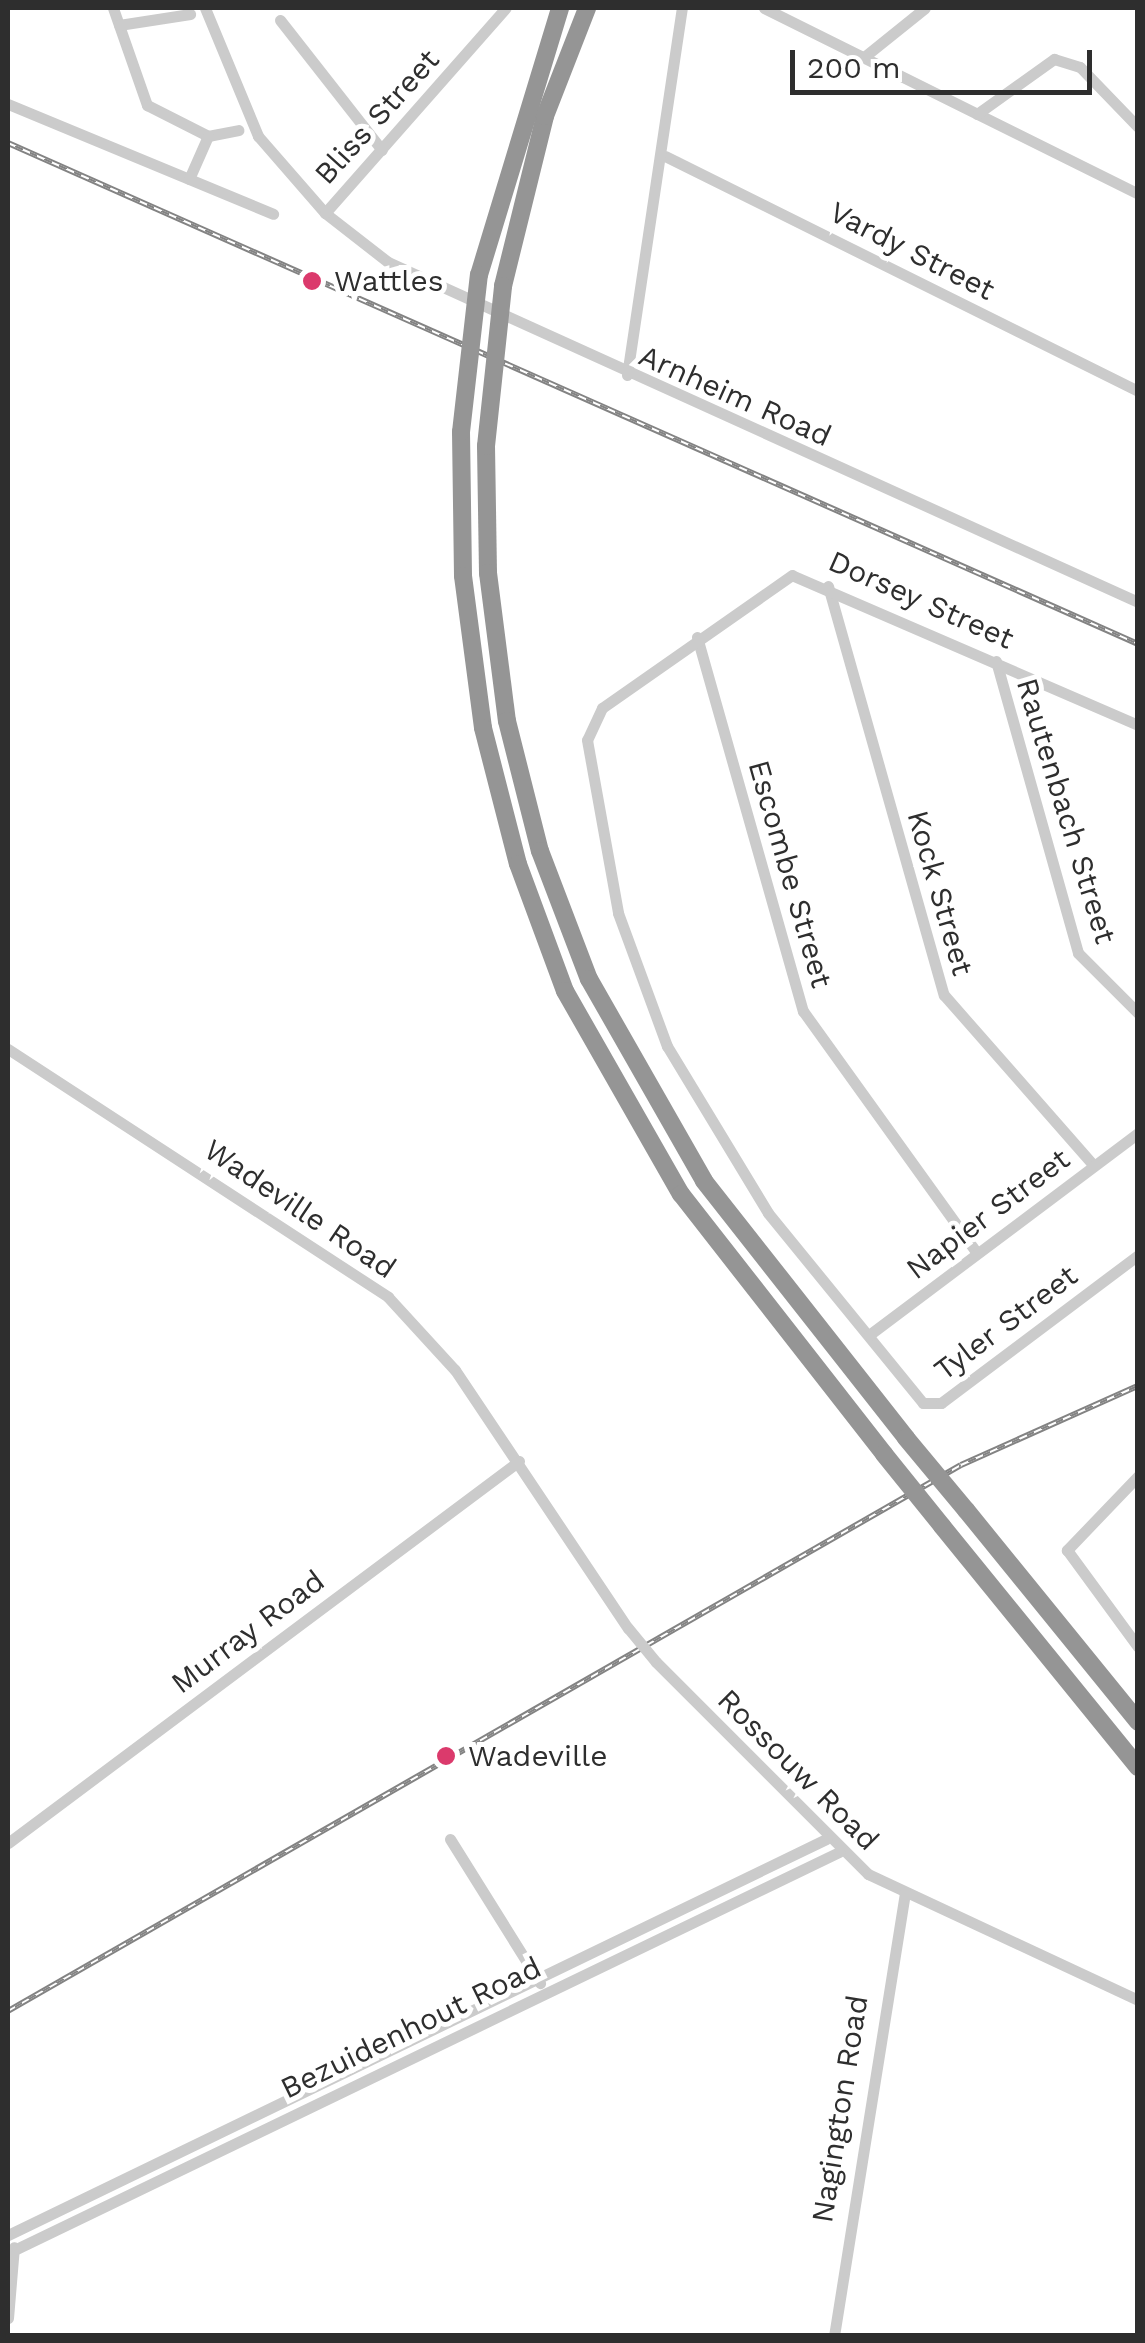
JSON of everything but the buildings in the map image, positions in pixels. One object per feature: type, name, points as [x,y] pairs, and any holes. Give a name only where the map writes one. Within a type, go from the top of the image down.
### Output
[{"type":"highway","points":[[560,8],[480,275],[461,432],[463,576],[483,728],[518,864],[566,991],[682,1194],[884,1454],[1138,1767]]},
{"type":"highway","points":[[587,8],[546,116],[503,286],[486,446],[488,572],[507,721],[540,851],[589,979],[704,1181],[906,1438],[1138,1722]]},
{"type":"highway","points":[[1081,1698],[1138,1780]]},
{"type":"street","points":[[113,8],[147,105],[208,136],[238,130]]},
{"type":"street","name":"Arnheim Road","points":[[205,8],[258,136],[325,213],[431,287],[1138,602]]},
{"type":"street","name":"Bliss Street","points":[[325,213],[506,8]]},
{"type":"street","points":[[627,375],[665,156],[682,8]]},
{"type":"street","points":[[764,8],[1138,194]]},
{"type":"street","points":[[864,56],[924,8]]},
{"type":"street","points":[[119,24],[190,14]]},
{"type":"street","points":[[280,20],[382,150]]},
{"type":"street","points":[[977,114],[1054,59],[1080,67],[1138,127]]},
{"type":"street","points":[[8,104],[273,214]]},
{"type":"street","points":[[188,179],[208,136]]},
{"type":"street","name":"Vardy Street","points":[[665,156],[1138,392]]},
{"type":"street","name":"Dorsey Street","points":[[697,637],[792,575],[828,586],[1138,724]]},
{"type":"street","name":"Kock Street","points":[[828,586],[944,995],[1094,1166]]},
{"type":"street","points":[[697,637],[590,721],[606,869],[667,1046],[736,1166],[869,1335]]},
{"type":"street","name":"Escombe Street","points":[[697,637],[803,1011],[978,1253]]},
{"type":"street","name":"Rautenbach Street","points":[[996,660],[1078,952],[1138,1013]]},
{"type":"street","name":"Wadeville Road","points":[[8,1049],[388,1297],[519,1461]]},
{"type":"street","name":"Napier Street","points":[[869,1335],[1138,1134]]},
{"type":"street","name":"Tyler Street","points":[[869,1335],[923,1403],[936,1406],[1138,1256]]},
{"type":"street","name":"Rossouw Road","points":[[519,1461],[628,1628],[839,1852],[905,1893],[1138,2000]]},
{"type":"street","name":"Murray Road","points":[[8,1843],[519,1461]]},
{"type":"street","points":[[1138,1476],[1068,1555],[1138,1648]]},
{"type":"street","points":[[450,1839],[544,1991]]},
{"type":"street","name":"Bezuidenhout Road","points":[[8,2234],[826,1840]]},
{"type":"street","name":"Bezuidenhout Road","points":[[11,2252],[544,1991],[839,1852]]},
{"type":"street","name":"Nagington Road","points":[[834,2336],[905,1893]]},
{"type":"street","points":[[688,1905],[696,1919]]},
{"type":"street","points":[[434,2028],[441,2042]]},
{"type":"street","points":[[232,2127],[238,2140]]},
{"type":"street","points":[[112,2185],[119,2199]]},
{"type":"street","points":[[8,2234],[8,2318]]},
{"type":"railway","points":[[8,143],[1138,644]]},
{"type":"railway","points":[[8,2011],[961,1465],[1138,1386]]},
{"type":"place","name":"Wattles","points":[[312,281]]},
{"type":"place","name":"Wadeville","points":[[446,1756]]}]
